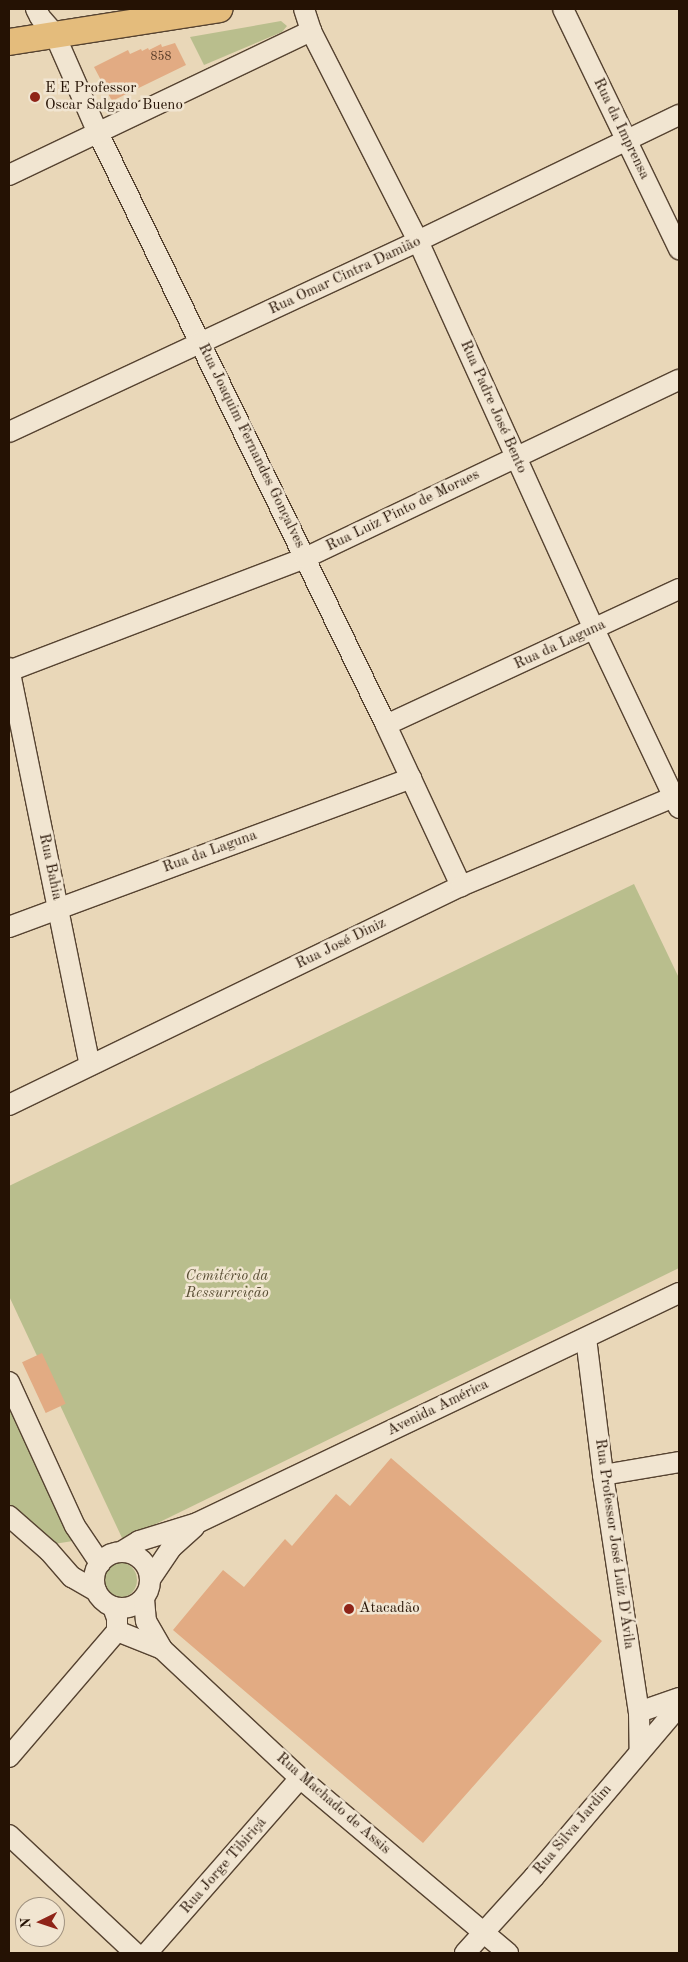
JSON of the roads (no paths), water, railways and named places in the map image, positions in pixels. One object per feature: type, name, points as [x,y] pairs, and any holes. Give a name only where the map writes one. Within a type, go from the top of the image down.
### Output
[{"type":"main road","points":[[9,42],[54,33],[219,9]]},
{"type":"street","name":"Rua Joaquim Fernandes Gonçalves","points":[[36,9],[40,17],[54,33],[98,133],[386,725],[461,886]]},
{"type":"street","name":"Rua Padre José Bento","points":[[304,9],[311,31],[418,242],[594,629],[678,800]]},
{"type":"street","name":"Rua da Imprensa","points":[[563,9],[679,249]]},
{"type":"street","points":[[9,175],[311,31]]},
{"type":"street","name":"Rua Omar Cintra Damião","points":[[9,432],[418,242],[628,142],[679,115]]},
{"type":"street","name":"Rua Luiz Pinto de Moraes","points":[[9,670],[305,558],[679,380]]},
{"type":"street","name":"Rua da Laguna","points":[[386,725],[679,589]]},
{"type":"street","name":"Rua Bahia","points":[[9,670],[90,1065]]},
{"type":"street","name":"Rua da Laguna","points":[[9,927],[411,778]]},
{"type":"street","name":"Rua José Diniz","points":[[9,1105],[461,886],[678,800]]},
{"type":"street","name":"Avenida América","points":[[108,1558],[139,1541],[197,1523],[679,1293]]},
{"type":"street","name":"Rua Professor José Luiz D'Ávila","points":[[586,1338],[603,1475],[639,1712],[640,1751]]},
{"type":"street","points":[[10,1390],[75,1526],[94,1537],[108,1558]]},
{"type":"street","points":[[603,1475],[679,1462]]},
{"type":"street","points":[[9,1516],[49,1551],[72,1577],[96,1591],[106,1604],[126,1609],[144,1599],[150,1586],[149,1570],[138,1556],[108,1558],[49,1551]]},
{"type":"street","name":"Avenida América","points":[[151,1578],[171,1548],[197,1523]]},
{"type":"street","points":[[96,1591],[94,1577],[108,1558]]},
{"type":"street","name":"Rua Machado de Assis","points":[[144,1599],[146,1621],[162,1649],[300,1778],[508,1953]]},
{"type":"street","points":[[9,1757],[117,1631],[118,1618],[113,1607]]},
{"type":"street","name":"Rua Machado de Assis","points":[[117,1631],[162,1649]]},
{"type":"street","points":[[639,1712],[679,1698]]},
{"type":"street","name":"Rua Silva Jardim","points":[[465,1953],[534,1876],[679,1706]]},
{"type":"street","name":"Rua Jorge Tibiriçá","points":[[147,1953],[300,1778]]},
{"type":"street","points":[[9,1835],[135,1953]]},
{"type":"place","name":"E E Professor Oscar Salgado Bueno","points":[[35,97]]},
{"type":"place","name":"Atacadão","points":[[349,1609]]},
{"type":"park label","name":"Cemitério da Ressurreição","points":[[227,1284]]}]
